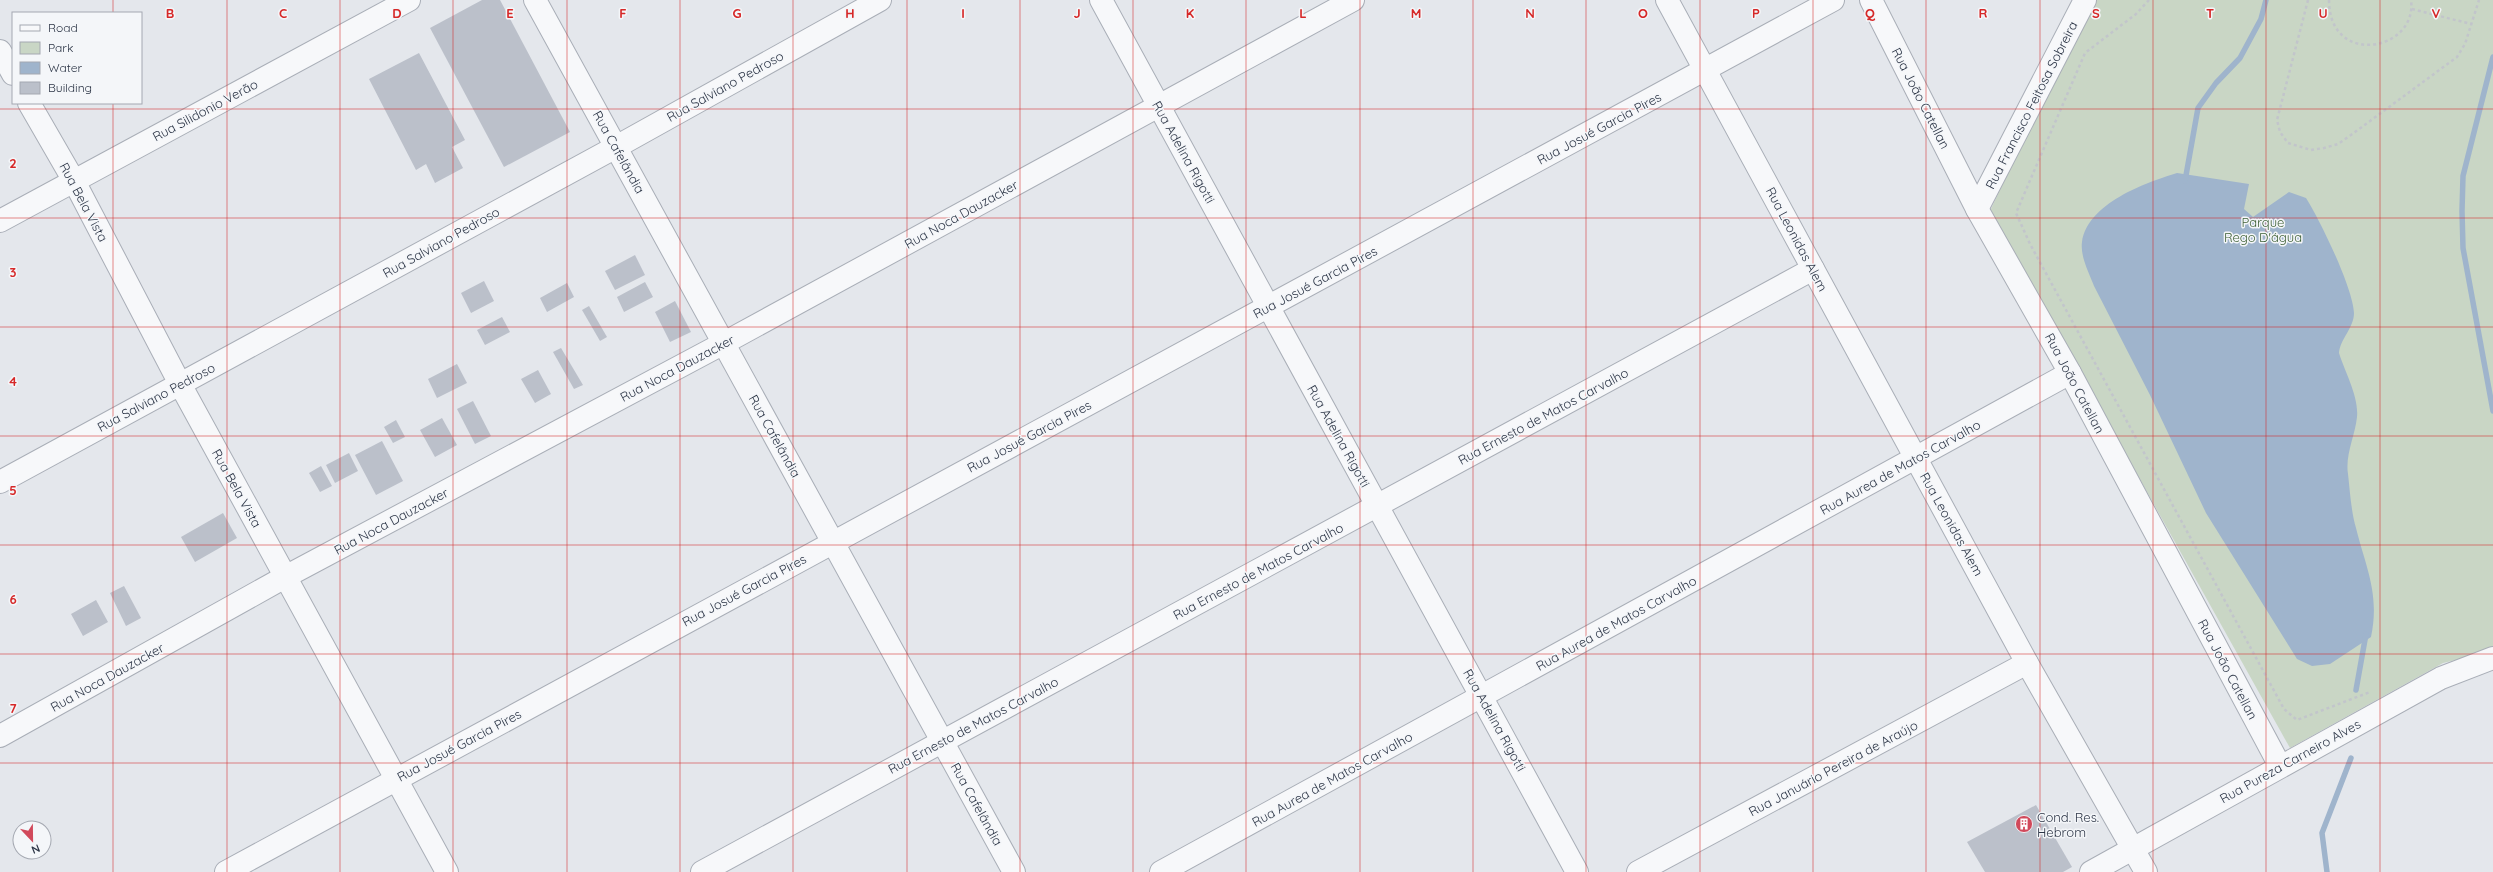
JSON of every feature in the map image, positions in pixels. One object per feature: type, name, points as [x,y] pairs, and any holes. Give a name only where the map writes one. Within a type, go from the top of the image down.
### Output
[{"type":"street","name":"Rua Silidonio Verão","points":[[0,221],[409,0]]},
{"type":"street","name":"Rua Cafelândia","points":[[536,0],[1014,872]]},
{"type":"street","name":"Rua Salviano Pedroso","points":[[0,482],[616,147],[880,0]]},
{"type":"street","name":"Rua Adelina Rigotti","points":[[1101,0],[1577,872]]},
{"type":"street","name":"Rua Noca Dauzacker","points":[[0,736],[285,577],[724,343],[1353,0]]},
{"type":"street","name":"Rua Leonidas Alem","points":[[1668,0],[2028,663],[2146,872]]},
{"type":"street","name":"Rua Josué Garcia Pires","points":[[226,872],[1833,0]]},
{"type":"street","name":"Rua João Catellan","points":[[1870,0],[1977,209],[2070,373],[2280,766]]},
{"type":"street","name":"Rua Francisco Feitosa Sobreira","points":[[1977,209],[2085,0]]},
{"type":"street","points":[[0,51],[12,72]]},
{"type":"street","name":"Rua Bela Vista","points":[[30,104],[74,181],[180,384],[447,872]]},
{"type":"street","name":"Rua Ernesto de Matos Carvalho","points":[[702,872],[1814,269]]},
{"type":"street","name":"Rua Aurea de Matos Carvalho","points":[[1162,872],[2070,373]]},
{"type":"street","name":"Rua Pureza Carneiro Alves","points":[[2091,872],[2441,678],[2493,658]]},
{"type":"street","name":"Rua Januário Pereira de Araújo","points":[[1638,872],[2028,663]]},
{"type":"path","points":[[2149,0],[2136,14],[2085,53],[2016,214],[2030,244],[2284,709],[2297,720],[2374,691]]},
{"type":"path","points":[[2308,0],[2277,120],[2280,132],[2288,144],[2311,150],[2338,144],[2448,65],[2461,51],[2479,0]]},
{"type":"path","points":[[2329,0],[2332,18],[2340,32],[2355,42],[2372,46],[2394,37],[2407,20],[2412,9],[2411,0]]},
{"type":"path","points":[[2412,9],[2471,24]]},
{"type":"green space","name":"Parque Rego D'água","points":[[2089,0],[2493,0],[2493,651],[2443,663],[2290,748],[1990,211]]},
{"type":"water","points":[[2177,173],[2249,184],[2244,209],[2253,217],[2289,192],[2306,198],[2335,254],[2348,288],[2354,313],[2352,324],[2342,343],[2339,353],[2354,393],[2357,417],[2347,467],[2354,521],[2371,581],[2374,607],[2371,637],[2330,664],[2312,666],[2297,659],[2206,513],[2150,395],[2094,286],[2085,264],[2082,253],[2082,242],[2086,228],[2095,216],[2106,206],[2134,189]]},
{"type":"building","points":[[482,0],[500,0],[570,132],[504,167],[430,28]]},
{"type":"building","points":[[419,53],[465,140],[452,147],[463,168],[435,183],[426,164],[416,170],[369,79]]},
{"type":"building","points":[[635,255],[645,275],[615,290],[605,271]]},
{"type":"building","points":[[484,281],[494,301],[471,313],[461,293]]},
{"type":"building","points":[[645,282],[653,297],[624,312],[617,297]]},
{"type":"building","points":[[567,283],[574,297],[547,312],[540,298]]},
{"type":"building","points":[[675,301],[691,332],[670,342],[655,312]]},
{"type":"building","points":[[589,306],[607,337],[600,341],[582,310]]},
{"type":"building","points":[[502,317],[510,332],[485,345],[477,330]]},
{"type":"building","points":[[561,348],[583,385],[574,389],[553,352]]},
{"type":"building","points":[[457,364],[467,383],[437,398],[428,379]]},
{"type":"building","points":[[538,370],[551,394],[535,403],[521,379]]},
{"type":"building","points":[[473,401],[491,436],[475,444],[457,409]]},
{"type":"building","points":[[442,418],[457,445],[435,457],[420,430]]},
{"type":"building","points":[[396,420],[405,437],[393,443],[384,427]]},
{"type":"building","points":[[382,441],[403,481],[376,495],[355,455]]},
{"type":"building","points":[[349,453],[358,471],[335,483],[326,465]]},
{"type":"building","points":[[321,466],[332,486],[320,492],[309,473]]},
{"type":"building","points":[[223,513],[237,538],[195,562],[181,537]]},
{"type":"building","points":[[124,586],[141,618],[126,626],[110,593]]},
{"type":"building","points":[[96,600],[108,622],[83,636],[71,614]]},
{"type":"building","name":"Cond. Res. Hebrom","points":[[2036,805],[2072,867],[2063,872],[1985,872],[1967,842]]},
{"type":"waterway","points":[[2185,181],[2198,108],[2216,83],[2240,58],[2261,19],[2266,0]]},
{"type":"waterway","points":[[2493,57],[2463,176],[2462,211],[2463,248],[2493,411]]},
{"type":"waterway","points":[[2356,690],[2366,634]]},
{"type":"waterway","points":[[2327,872],[2322,833],[2351,758]]},
{"type":"place","name":"Cond. Res. Hebrom","points":[[2024,824]]}]
